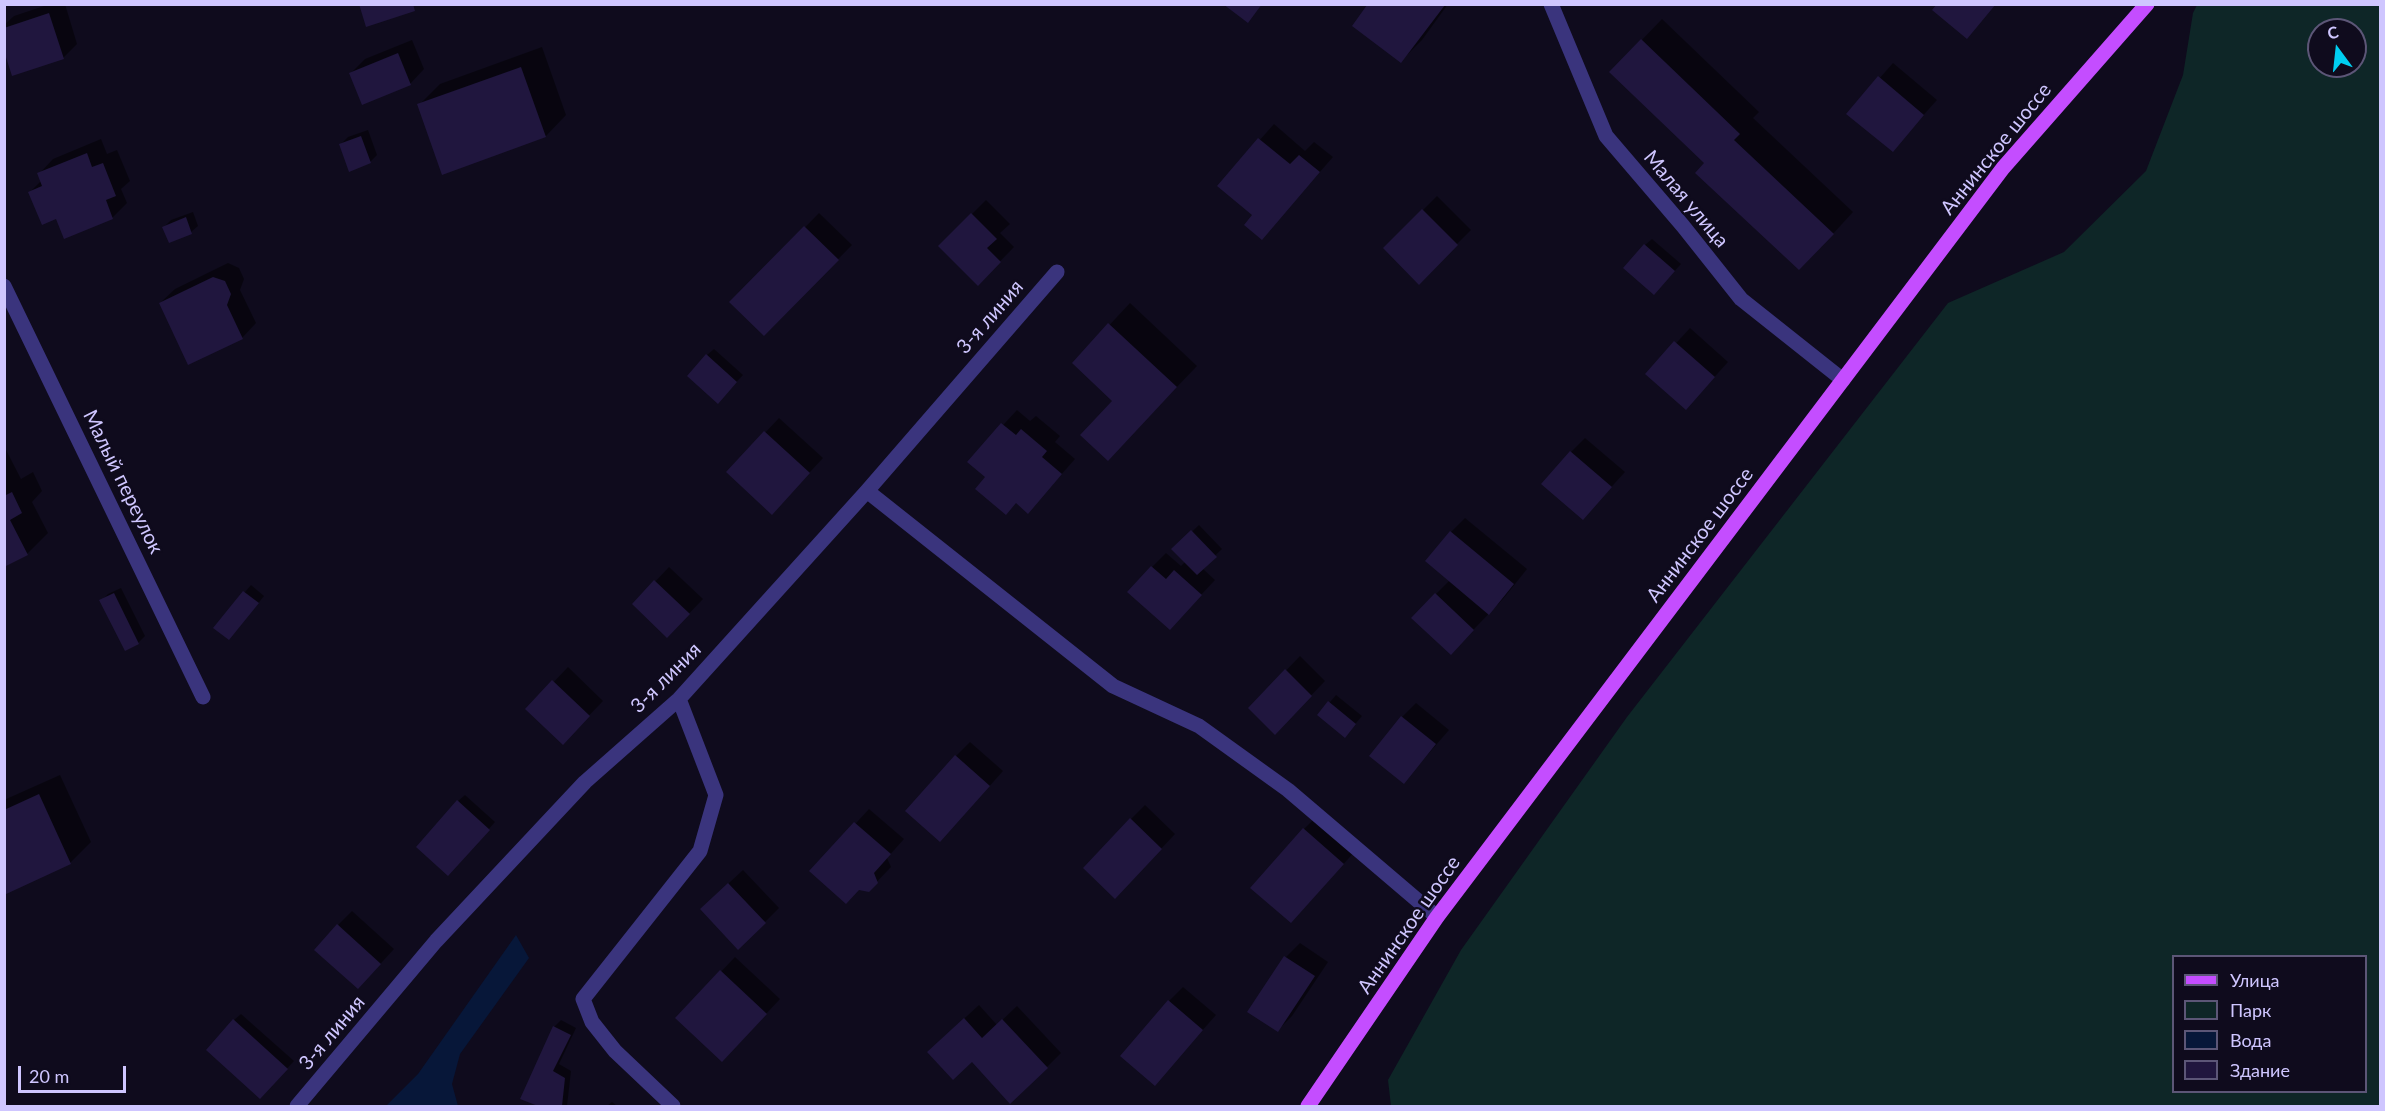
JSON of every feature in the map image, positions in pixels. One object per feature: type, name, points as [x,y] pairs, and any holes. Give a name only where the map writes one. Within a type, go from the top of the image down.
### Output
[{"type":"main road","name":"Аннинское шоссе","points":[[1308,1107],[1437,917],[2003,168],[2147,4]]},
{"type":"street","name":"Малая улица","points":[[1551,4],[1606,136],[1683,226],[1741,299],[1843,380]]},
{"type":"street","name":"3-я линия","points":[[297,1107],[436,941],[577,791],[679,699],[867,491],[1057,272]]},
{"type":"street","name":"Малый переулок","points":[[4,286],[203,697]]},
{"type":"street","points":[[867,491],[1113,686],[1199,726],[1288,790],[1437,917]]},
{"type":"street","points":[[673,1107],[615,1051],[592,1022],[582,999],[700,851],[716,795],[679,699]]},
{"type":"green space","points":[[2197,5],[2380,5],[2380,1106],[1391,1106],[1388,1080],[1461,950],[1627,717],[1948,303],[2064,252],[2146,171],[2183,75],[2193,13]]},
{"type":"water","points":[[516,935],[529,958],[460,1054],[452,1084],[458,1106],[386,1106],[418,1074]]},
{"type":"building","points":[[359,4],[413,4],[415,11],[366,27]]},
{"type":"building","points":[[1223,4],[1262,4],[1248,23]]},
{"type":"building","points":[[1937,4],[1996,4],[1967,39],[1932,10]]},
{"type":"building","points":[[1367,5],[1445,5],[1401,63],[1352,26]]},
{"type":"building","points":[[49,13],[64,59],[12,76],[4,51],[4,28]]},
{"type":"building","points":[[1641,39],[1740,134],[1734,140],[1834,234],[1799,270],[1695,173],[1704,163],[1609,72]]},
{"type":"building","points":[[398,53],[411,85],[362,105],[349,73]]},
{"type":"building","points":[[521,67],[546,137],[442,175],[417,104]]},
{"type":"building","points":[[1878,76],[1924,115],[1893,152],[1846,114]]},
{"type":"building","points":[[361,136],[371,163],[349,172],[339,144]]},
{"type":"building","points":[[1258,138],[1290,164],[1299,155],[1320,172],[1262,240],[1244,225],[1252,215],[1217,186]]},
{"type":"building","points":[[87,153],[92,167],[103,163],[116,196],[106,200],[113,219],[64,239],[56,219],[42,225],[28,192],[42,186],[37,173]]},
{"type":"building","points":[[1422,209],[1458,245],[1419,285],[1383,248]]},
{"type":"building","points":[[971,213],[997,239],[987,248],[1001,262],[978,286],[938,246]]},
{"type":"building","points":[[186,217],[192,234],[169,243],[162,227]]},
{"type":"building","points":[[804,226],[839,260],[764,336],[729,302]]},
{"type":"building","points":[[1644,244],[1675,271],[1654,295],[1623,268]]},
{"type":"building","points":[[213,277],[225,281],[231,294],[227,305],[243,339],[188,365],[159,303]]},
{"type":"building","points":[[1108,323],[1177,387],[1108,461],[1080,435],[1112,401],[1072,363]]},
{"type":"building","points":[[1674,341],[1715,377],[1686,410],[1645,374]]},
{"type":"building","points":[[706,354],[737,382],[718,404],[687,376]]},
{"type":"building","points":[[1001,423],[1016,435],[1021,429],[1047,451],[1042,457],[1062,474],[1028,514],[1016,503],[1006,515],[975,489],[985,477],[967,462]]},
{"type":"building","points":[[764,431],[810,473],[772,515],[726,472]]},
{"type":"building","points":[[1570,451],[1612,487],[1583,520],[1541,484]]},
{"type":"building","points":[[12,492],[22,513],[10,520],[28,555],[4,567],[4,496]]},
{"type":"building","points":[[1191,530],[1217,557],[1197,575],[1171,549]]},
{"type":"building","points":[[1450,531],[1514,584],[1489,615],[1425,561]]},
{"type":"building","points":[[1151,566],[1166,579],[1174,570],[1202,595],[1170,630],[1127,592]]},
{"type":"building","points":[[654,580],[690,614],[667,638],[632,604]]},
{"type":"building","points":[[243,591],[259,603],[229,640],[213,628]]},
{"type":"building","points":[[114,593],[139,644],[125,651],[99,600]]},
{"type":"building","points":[[1435,593],[1474,630],[1451,655],[1411,618]]},
{"type":"building","points":[[1285,669],[1312,696],[1275,735],[1248,708]]},
{"type":"building","points":[[552,680],[590,716],[563,745],[525,709]]},
{"type":"building","points":[[1328,701],[1356,724],[1345,738],[1317,715]]},
{"type":"building","points":[[1401,716],[1436,744],[1404,784],[1369,756]]},
{"type":"building","points":[[955,755],[990,786],[940,842],[905,811]]},
{"type":"building","points":[[39,794],[71,864],[4,895],[4,810]]},
{"type":"building","points":[[457,800],[490,830],[448,876],[416,847]]},
{"type":"building","points":[[1130,818],[1162,849],[1115,899],[1083,868]]},
{"type":"building","points":[[854,822],[891,854],[874,873],[878,883],[869,892],[859,890],[846,904],[809,871]]},
{"type":"building","points":[[1303,828],[1344,864],[1291,923],[1250,888]]},
{"type":"building","points":[[728,883],[766,923],[738,950],[700,909]]},
{"type":"building","points":[[337,924],[381,964],[358,989],[314,950]]},
{"type":"building","points":[[1284,956],[1315,976],[1278,1032],[1247,1012]]},
{"type":"building","points":[[720,970],[767,1014],[722,1062],[675,1018]]},
{"type":"building","points":[[1168,1000],[1203,1030],[1155,1086],[1120,1056]]},
{"type":"building","points":[[964,1018],[982,1038],[1002,1019],[1048,1068],[1010,1104],[972,1062],[953,1080],[927,1052]]},
{"type":"building","points":[[233,1019],[288,1069],[260,1099],[206,1050]]},
{"type":"building","points":[[553,1026],[571,1035],[553,1071],[565,1078],[562,1106],[538,1106],[520,1099]]}]
